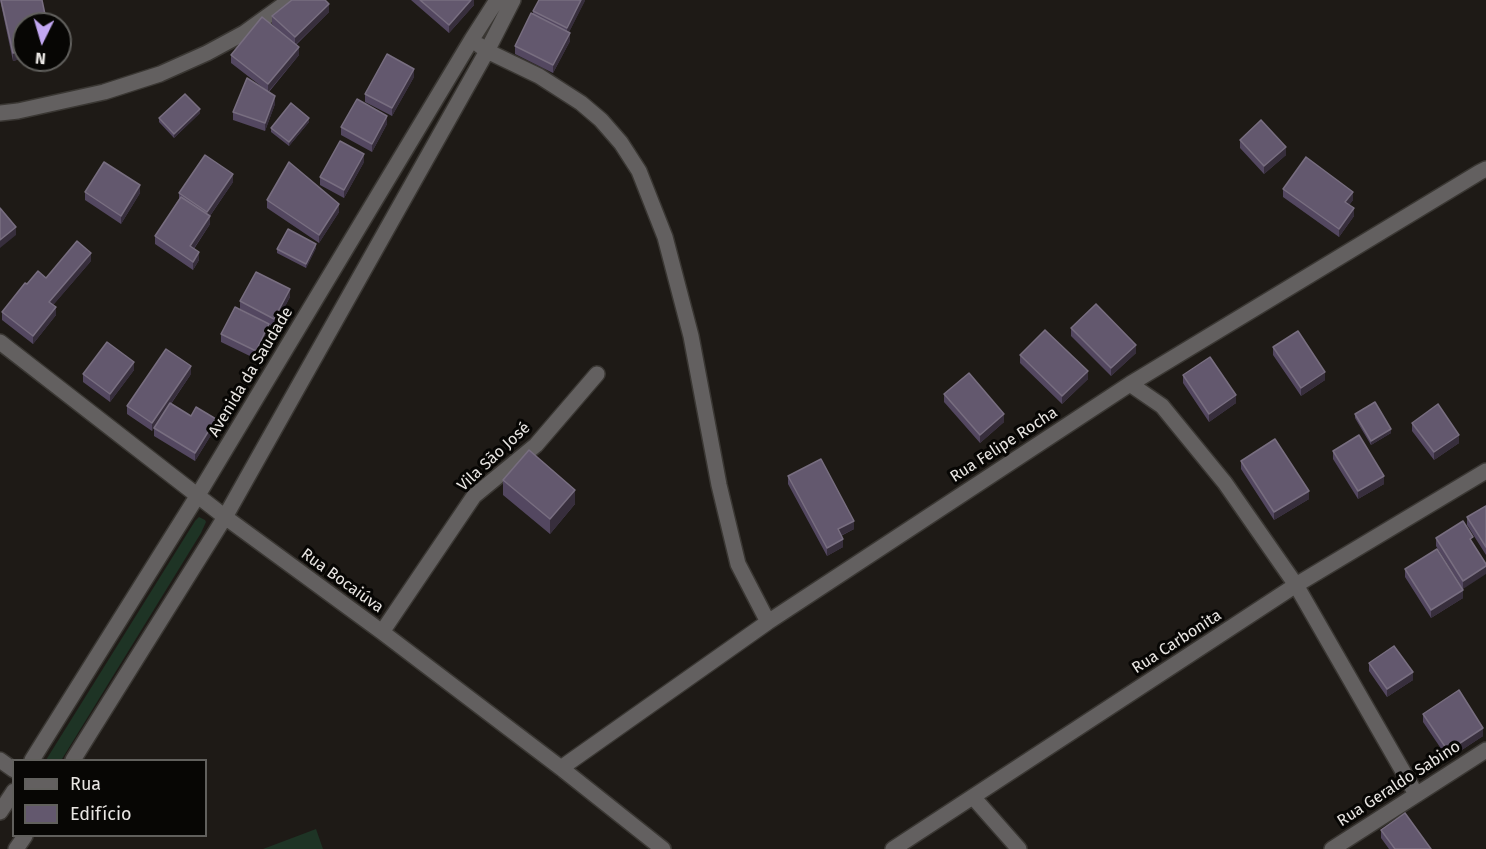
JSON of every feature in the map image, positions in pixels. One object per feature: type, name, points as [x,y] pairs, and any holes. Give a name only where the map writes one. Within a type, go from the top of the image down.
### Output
[{"type":"street","points":[[0,113],[104,92],[160,74],[244,33],[290,0]]},
{"type":"street","name":"Avenida da Saudade","points":[[33,759],[198,495],[497,0]]},
{"type":"street","points":[[74,759],[225,517],[487,51],[513,0]]},
{"type":"street","points":[[472,39],[487,51],[539,76],[581,103],[601,120],[621,143],[639,171],[665,237],[691,336],[719,485],[738,564],[768,622]]},
{"type":"street","name":"Rua Felipe Rocha","points":[[561,768],[768,622],[1130,384],[1483,171]]},
{"type":"street","name":"Rua Bocaiúva","points":[[0,342],[225,517],[382,632],[561,768],[663,849]]},
{"type":"street","name":"Vila São José","points":[[382,632],[474,496],[536,445],[597,374]]},
{"type":"street","points":[[1130,384],[1162,406],[1182,429],[1225,483],[1296,585],[1416,795]]},
{"type":"street","name":"Rua Carbonita","points":[[893,849],[1296,585],[1486,471]]},
{"type":"street","name":"Rua Geraldo Sabino","points":[[1332,849],[1486,750]]},
{"type":"street","points":[[0,812],[12,793]]},
{"type":"street","points":[[973,797],[1019,849]]},
{"type":"green space","points":[[199,517],[206,522],[201,533],[62,759],[47,759]]},
{"type":"green space","points":[[316,829],[323,849],[263,849]]},
{"type":"building","points":[[1,0],[42,0],[44,12],[12,12],[12,49]]},
{"type":"building","points":[[292,0],[325,0],[329,4],[295,37],[272,16]]},
{"type":"building","points":[[420,0],[471,0],[449,25]]},
{"type":"building","points":[[539,0],[581,0],[567,28],[533,11]]},
{"type":"building","points":[[531,13],[570,33],[553,65],[515,46]]},
{"type":"building","points":[[262,17],[299,47],[268,84],[231,55]]},
{"type":"building","points":[[387,54],[414,69],[392,108],[365,94]]},
{"type":"building","points":[[247,78],[275,96],[265,123],[233,112]]},
{"type":"building","points":[[185,94],[200,109],[174,134],[159,118]]},
{"type":"building","points":[[357,99],[387,116],[372,144],[341,127]]},
{"type":"building","points":[[291,103],[309,118],[289,142],[271,128]]},
{"type":"building","points":[[1261,120],[1286,147],[1264,166],[1240,140]]},
{"type":"building","points":[[340,141],[364,154],[344,190],[320,177]]},
{"type":"building","points":[[205,155],[233,174],[207,212],[179,193]]},
{"type":"building","points":[[1306,157],[1353,192],[1345,202],[1354,208],[1339,229],[1283,189]]},
{"type":"building","points":[[104,162],[140,185],[121,216],[85,192]]},
{"type":"building","points":[[289,162],[339,204],[319,235],[267,200]]},
{"type":"building","points":[[181,197],[210,216],[190,246],[199,252],[193,262],[155,236]]},
{"type":"building","points":[[0,208],[16,227],[0,240]]},
{"type":"building","points":[[288,229],[316,244],[306,264],[277,249]]},
{"type":"building","points":[[77,241],[91,253],[49,302],[56,307],[33,336],[2,312],[25,283],[27,284],[38,271],[46,278]]},
{"type":"building","points":[[256,272],[290,289],[274,319],[240,301]]},
{"type":"building","points":[[1096,304],[1136,345],[1111,368],[1071,328]]},
{"type":"building","points":[[235,307],[269,324],[256,351],[221,334]]},
{"type":"building","points":[[1045,330],[1088,371],[1062,396],[1020,355]]},
{"type":"building","points":[[1298,331],[1325,372],[1301,388],[1273,347]]},
{"type":"building","points":[[107,342],[134,362],[110,394],[83,374]]},
{"type":"building","points":[[166,349],[191,366],[152,423],[127,406]]},
{"type":"building","points":[[1210,357],[1236,395],[1209,414],[1183,375]]},
{"type":"building","points":[[969,373],[1004,414],[980,435],[944,394]]},
{"type":"building","points":[[1375,402],[1391,429],[1371,441],[1355,414]]},
{"type":"building","points":[[170,403],[191,416],[196,407],[216,419],[195,453],[154,428]]},
{"type":"building","points":[[1438,404],[1459,435],[1434,452],[1412,423]]},
{"type":"building","points":[[1359,435],[1384,476],[1358,491],[1333,451]]},
{"type":"building","points":[[1275,439],[1309,491],[1274,512],[1241,461]]},
{"type":"building","points":[[529,450],[575,490],[550,519],[503,480]]},
{"type":"building","points":[[821,459],[854,521],[838,529],[843,539],[827,548],[788,476]]},
{"type":"building","points":[[1486,506],[1486,547],[1467,517]]},
{"type":"building","points":[[1463,521],[1473,537],[1470,539],[1486,566],[1463,581],[1436,538]]},
{"type":"building","points":[[1437,549],[1463,590],[1431,610],[1405,569]]},
{"type":"building","points":[[1394,646],[1413,672],[1387,689],[1369,663]]},
{"type":"building","points":[[1459,690],[1483,728],[1448,751],[1423,714]]},
{"type":"building","points":[[1405,813],[1431,849],[1395,849],[1381,830]]}]
